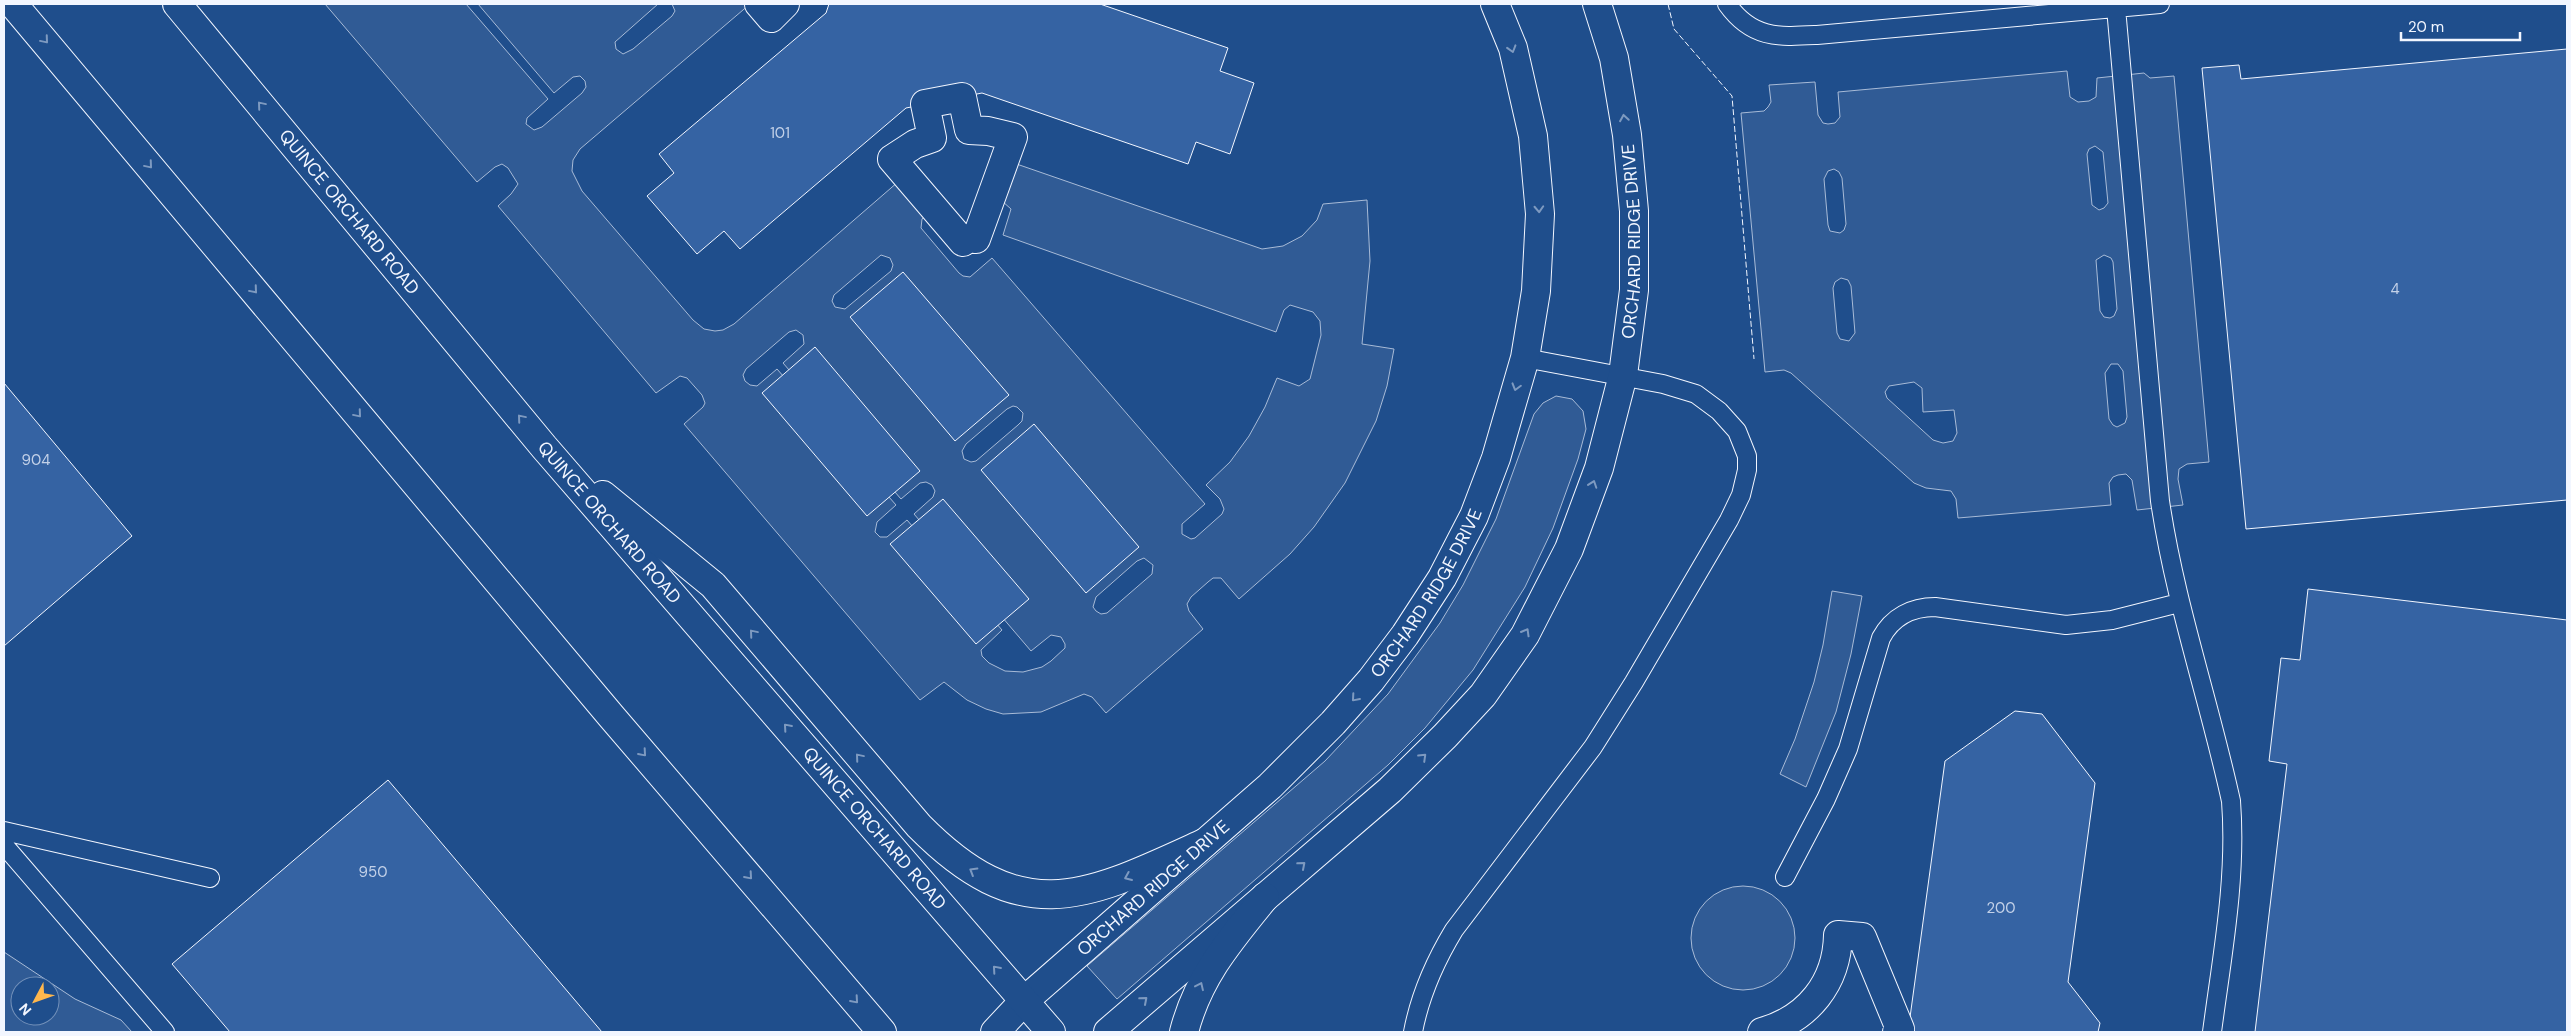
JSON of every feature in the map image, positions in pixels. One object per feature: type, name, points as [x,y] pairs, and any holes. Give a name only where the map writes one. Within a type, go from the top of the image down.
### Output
[{"type":"main road","points":[[13,4],[612,716],[882,1032]]},
{"type":"main road","name":"QUINCE ORCHARD ROAD","points":[[177,4],[544,447],[1051,1032]]},
{"type":"main road","points":[[759,4],[771,18],[785,4]]},
{"type":"main road","name":"ORCHARD RIDGE DRIVE","points":[[995,1032],[1024,1001],[1270,786],[1333,723],[1371,680],[1416,619],[1442,578],[1474,516],[1496,458],[1524,358],[1536,291],[1539,204],[1533,136],[1513,48],[1495,4]]},
{"type":"main road","name":"ORCHARD RIDGE DRIVE","points":[[1108,1032],[1390,790],[1445,736],[1483,696],[1520,642],[1569,550],[1599,468],[1623,375],[1634,290],[1634,211],[1627,135],[1614,58],[1597,4]]},
{"type":"main road","points":[[962,97],[969,130],[988,131],[1013,137],[976,239],[968,238],[963,242],[892,159],[907,149],[932,138],[925,104],[962,97]]},
{"type":"main road","points":[[544,447],[713,585],[919,826],[947,854],[975,873],[1006,886],[1039,895],[1072,894],[1110,885],[1204,843]]},
{"type":"main road","points":[[1184,1032],[1190,1009],[1202,980],[1228,943],[1265,897]]},
{"type":"main road","points":[[1762,1032],[1784,1024],[1800,1015],[1816,1000],[1826,985],[1834,967],[1838,934],[1862,937],[1900,1028],[1897,1032]]},
{"type":"lane","points":[[1728,4],[1746,23],[1760,32],[1775,37],[1817,35],[2160,4]]},
{"type":"lane","points":[[2116,8],[2160,501],[2168,553],[2179,603],[2223,766],[2233,829],[2231,880],[2212,1032]]},
{"type":"lane","points":[[1413,1032],[1418,1007],[1441,951],[1487,886],[1593,747],[1708,557],[1729,520],[1746,482],[1746,456],[1743,443],[1729,420],[1696,394],[1683,388],[1623,375],[1524,358]]},
{"type":"lane","points":[[1786,877],[1826,799],[1848,749],[1881,638],[1898,618],[1916,609],[1935,607],[2057,624],[2089,624],[2179,603]]},
{"type":"lane","points":[[4,831],[210,878]]},
{"type":"lane","points":[[4,845],[165,1032]]},
{"type":"shaded area","points":[[325,4],[466,4],[548,99],[527,118],[526,124],[534,130],[542,127],[582,93],[586,87],[585,81],[580,76],[573,77],[554,93],[478,4],[658,4],[615,42],[616,49],[623,54],[633,49],[672,16],[675,11],[672,4],[750,4],[580,149],[573,160],[572,171],[582,191],[693,320],[704,329],[715,331],[723,330],[734,324],[906,175],[934,209],[922,219],[921,228],[959,273],[970,277],[992,258],[1205,504],[1182,524],[1182,534],[1191,539],[1195,538],[1222,514],[1224,509],[1220,499],[1206,485],[1230,462],[1249,436],[1265,407],[1277,378],[1299,386],[1310,379],[1321,335],[1320,321],[1313,312],[1290,305],[1284,310],[1276,332],[1003,235],[1011,209],[1002,201],[1005,160],[1262,249],[1283,246],[1302,236],[1317,220],[1323,204],[1367,200],[1370,261],[1362,344],[1394,349],[1387,386],[1376,421],[1345,483],[1314,527],[1290,554],[1239,599],[1221,578],[1213,578],[1191,597],[1187,604],[1189,611],[1203,629],[1106,713],[1092,697],[1084,694],[1041,712],[1003,714],[986,709],[967,700],[944,682],[920,700],[684,424],[703,407],[705,403],[702,395],[687,378],[680,376],[656,393],[498,206],[511,194],[518,184],[508,168],[502,164],[495,167],[477,182]],"holes":[[[881,255],[890,258],[893,265],[891,271],[845,309],[835,307],[832,301],[834,295]],[[796,330],[803,335],[804,344],[783,363],[901,499],[920,483],[926,482],[932,485],[935,491],[933,497],[914,514],[1031,651],[1051,635],[1061,637],[1065,648],[1051,661],[1042,667],[1023,672],[1005,671],[989,663],[982,656],[981,650],[1002,630],[907,520],[887,537],[880,537],[875,532],[877,522],[896,505],[777,369],[757,386],[750,385],[745,381],[743,375],[746,369],[789,332]],[[1013,406],[1017,407],[1023,413],[1022,421],[976,461],[971,462],[964,459],[962,451],[966,444]],[[1144,558],[1153,565],[1152,574],[1107,613],[1101,614],[1096,611],[1093,607],[1096,597],[1137,561]]]},
{"type":"shaded area","points":[[2067,71],[2070,97],[2078,102],[2089,101],[2096,97],[2097,78],[2144,73],[2150,78],[2174,76],[2209,462],[2187,464],[2179,469],[2178,479],[2183,505],[2137,510],[2132,480],[2126,474],[2113,477],[2109,483],[2111,505],[1958,518],[1956,499],[1951,491],[1926,488],[1914,483],[1791,373],[1784,370],[1765,372],[1741,113],[1764,111],[1768,107],[1771,102],[1769,85],[1815,82],[1818,115],[1823,123],[1835,123],[1840,117],[1838,92]],"holes":[[[2095,146],[2103,152],[2108,203],[2099,210],[2092,205],[2087,154],[2089,149]],[[1834,169],[1839,172],[1842,178],[1846,224],[1844,230],[1840,233],[1830,231],[1828,225],[1824,179],[1828,171]],[[2104,255],[2111,258],[2113,262],[2117,309],[2114,316],[2110,318],[2104,317],[2100,311],[2096,260]],[[1841,278],[1848,280],[1851,286],[1855,333],[1849,341],[1840,339],[1837,333],[1833,288],[1835,282]],[[2111,364],[2118,364],[2123,371],[2127,417],[2125,423],[2117,427],[2109,419],[2105,373]],[[1914,382],[1922,388],[1923,412],[1954,410],[1957,433],[1953,441],[1943,443],[1933,440],[1887,398],[1885,392],[1889,386]]]},
{"type":"shaded area","points":[[1556,396],[1572,399],[1583,411],[1586,429],[1578,459],[1553,528],[1525,587],[1473,670],[1425,728],[1388,765],[1117,999],[1087,966],[1325,761],[1388,694],[1440,623],[1463,585],[1496,519],[1534,414],[1543,403]]},
{"type":"shaded area","points":[[1832,591],[1862,596],[1851,654],[1836,712],[1806,787],[1780,774],[1795,739],[1814,682],[1823,645]]},
{"type":"shaded area","points":[[1743,886],[1763,890],[1780,901],[1791,918],[1795,938],[1791,958],[1780,975],[1763,986],[1743,990],[1723,986],[1706,975],[1695,958],[1691,938],[1695,918],[1706,901],[1723,890]]},
{"type":"shaded area","points":[[4,952],[40,976],[10,976],[10,1026],[60,1026],[60,989],[75,999],[121,1020],[132,1032],[4,1032]]},
{"type":"building","points":[[829,4],[1100,4],[1228,48],[1220,71],[1254,83],[1230,154],[1196,142],[1188,164],[982,93],[906,108],[740,249],[724,231],[697,254],[647,196],[674,173],[659,154],[826,13]]},
{"type":"building","points":[[2567,49],[2567,500],[2246,529],[2202,68],[2239,65],[2241,79]]},
{"type":"building","points":[[903,272],[1009,395],[955,441],[850,317]]},
{"type":"building","points":[[815,347],[920,471],[867,516],[762,393]]},
{"type":"building","points":[[4,383],[132,536],[4,646]]},
{"type":"building","points":[[1034,424],[1139,547],[1086,593],[981,470]]},
{"type":"building","points":[[943,499],[1029,599],[976,644],[890,544]]},
{"type":"building","points":[[2308,589],[2567,620],[2567,1032],[2255,1032],[2287,764],[2269,761],[2281,658],[2300,660]]},
{"type":"building","points":[[2015,711],[2042,714],[2095,783],[2068,982],[2100,1023],[2098,1032],[1908,1032],[1945,761]]},
{"type":"building","points":[[388,780],[602,1032],[230,1032],[172,964]]},
{"type":"fence","points":[[1668,4],[1674,29],[1732,96],[1754,359]]}]
